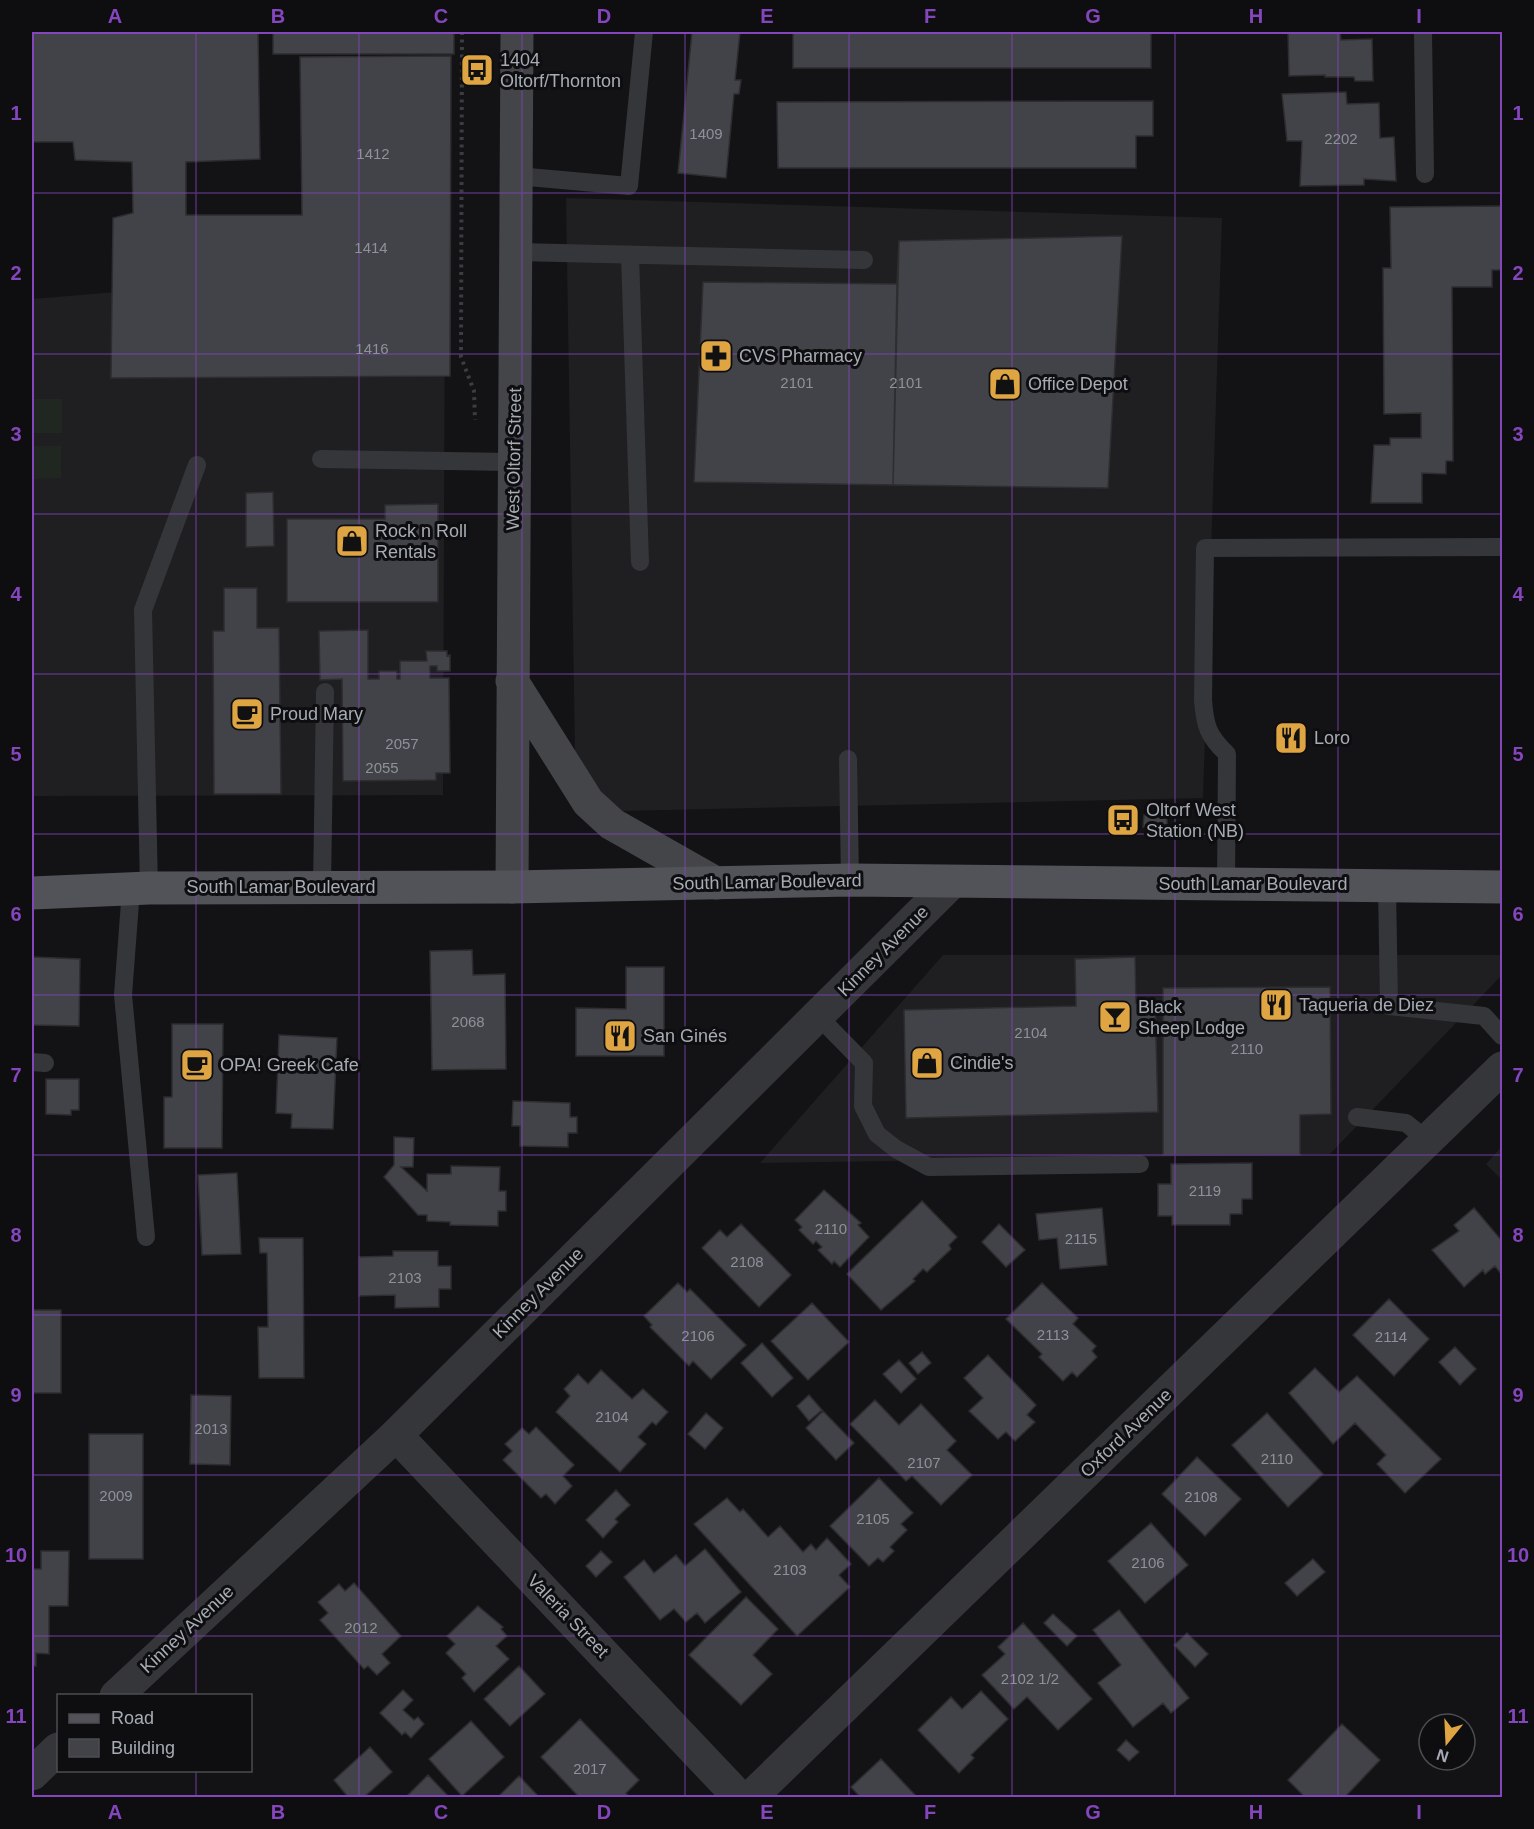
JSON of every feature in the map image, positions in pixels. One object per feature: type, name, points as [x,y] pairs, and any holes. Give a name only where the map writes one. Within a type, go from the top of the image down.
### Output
[{"type":"main road","name":"West Oltorf Street","points":[[512,887],[514,462],[518,252],[517,32]]},
{"type":"main road","points":[[512,681],[588,802],[612,824],[716,883]]},
{"type":"main road","name":"South Lamar Boulevard","points":[[32,893],[140,888],[512,887],[850,880],[1503,887]]},
{"type":"street","name":"Kinney Avenue","points":[[117,1694],[396,1435],[952,882]]},
{"type":"street","name":"Oxford Avenue","points":[[750,1797],[1503,1068]]},
{"type":"street","name":"Valeria Street","points":[[396,1435],[740,1797]]},
{"type":"street","points":[[32,1774],[57,1750]]},
{"type":"lane","points":[[517,176],[629,186],[644,32]]},
{"type":"lane","points":[[1423,32],[1425,174]]},
{"type":"lane","points":[[518,252],[864,260]]},
{"type":"lane","points":[[630,255],[640,562]]},
{"type":"lane","points":[[321,459],[514,462]]},
{"type":"lane","points":[[146,1237],[123,995],[140,888],[143,610],[197,465]]},
{"type":"lane","points":[[1226,885],[1227,754],[1212,740],[1205,721],[1205,548],[1503,547]]},
{"type":"lane","points":[[322,887],[325,692]]},
{"type":"lane","points":[[848,759],[850,880]]},
{"type":"lane","points":[[1387,885],[1389,1006],[1484,1016],[1503,1036]]},
{"type":"lane","points":[[818,1015],[864,1063],[863,1106],[877,1134],[896,1149],[929,1167],[1140,1164]]},
{"type":"lane","points":[[1357,1117],[1406,1123],[1427,1140]]},
{"type":"path","points":[[462,32],[461,357],[474,391],[475,420]]},
{"type":"shaded area","points":[[566,198],[1222,218],[1203,798],[576,812]]},
{"type":"shaded area","points":[[445,265],[443,795],[32,796],[32,299]]},
{"type":"shaded area","points":[[32,399],[62,399],[62,433],[32,433]]},
{"type":"shaded area","points":[[32,446],[61,446],[61,478],[32,479]]},
{"type":"shaded area","points":[[943,955],[1502,955],[1502,975],[1330,1154],[760,1163]]},
{"type":"shaded area","points":[[1502,1146],[1502,1180],[1486,1164]]},
{"type":"building","points":[[32,32],[258,32],[260,159],[186,162],[186,215],[302,215],[300,57],[451,56],[450,376],[111,378],[113,218],[133,213],[132,162],[75,160],[73,142],[32,142]]},
{"type":"building","points":[[273,32],[454,32],[454,54],[273,54]]},
{"type":"building","points":[[692,32],[740,32],[735,80],[741,80],[739,94],[734,94],[726,178],[678,173]]},
{"type":"building","points":[[793,32],[1151,32],[1151,68],[793,68]]},
{"type":"building","points":[[1288,32],[1340,32],[1341,40],[1372,39],[1373,81],[1355,81],[1354,77],[1325,77],[1325,75],[1289,76]]},
{"type":"building","points":[[1346,92],[1347,104],[1379,103],[1380,138],[1394,137],[1396,181],[1364,179],[1364,185],[1300,186],[1302,141],[1287,141],[1282,94]]},
{"type":"building","points":[[1153,101],[1153,136],[1136,136],[1136,168],[778,168],[777,102]]},
{"type":"building","points":[[1502,206],[1502,270],[1492,270],[1492,287],[1452,287],[1453,461],[1446,461],[1446,474],[1422,473],[1422,503],[1371,503],[1374,445],[1390,445],[1390,438],[1421,438],[1421,413],[1384,414],[1383,268],[1391,268],[1390,207]]},
{"type":"building","points":[[1122,236],[1108,488],[694,482],[703,282],[897,284],[899,241]]},
{"type":"building","name":"Office Depot","points":[[1122,236],[1108,488],[893,485],[899,241]]},
{"type":"building","name":"CVS Pharmacy","points":[[703,282],[897,284],[893,485],[694,482]]},
{"type":"building","points":[[273,492],[274,546],[246,547],[246,493]]},
{"type":"building","points":[[438,504],[438,602],[287,602],[287,519],[385,519],[385,505]]},
{"type":"building","name":"Proud Mary","points":[[224,588],[257,588],[257,628],[279,628],[281,794],[214,794],[213,631],[224,631]]},
{"type":"building","points":[[368,630],[368,679],[379,679],[379,671],[397,671],[397,679],[400,679],[400,661],[427,661],[426,651],[447,651],[447,656],[450,655],[450,671],[437,671],[437,666],[430,666],[430,678],[449,678],[450,773],[436,773],[436,780],[343,781],[342,679],[320,680],[319,631]]},
{"type":"building","points":[[1144,815],[1167,817],[1167,828],[1143,827]]},
{"type":"building","points":[[472,950],[473,975],[505,974],[506,1069],[432,1070],[430,951]]},
{"type":"building","points":[[32,957],[80,959],[79,1026],[32,1025]]},
{"type":"building","points":[[1135,957],[1136,1003],[1155,1002],[1158,1112],[906,1118],[904,1010],[1076,1006],[1075,959]]},
{"type":"building","points":[[626,967],[664,967],[664,1056],[576,1056],[576,1008],[626,1009]]},
{"type":"building","points":[[1330,987],[1331,1114],[1300,1115],[1300,1155],[1163,1155],[1163,988]]},
{"type":"building","name":"OPA! Greek Cafe","points":[[172,1024],[223,1024],[222,1148],[164,1148],[164,1097],[172,1097]]},
{"type":"building","points":[[279,1035],[337,1038],[333,1129],[291,1128],[292,1114],[276,1113]]},
{"type":"building","points":[[46,1079],[79,1079],[79,1110],[71,1110],[71,1115],[46,1114]]},
{"type":"building","points":[[513,1101],[570,1103],[570,1117],[577,1117],[577,1133],[568,1133],[568,1147],[520,1146],[520,1126],[512,1126]]},
{"type":"building","points":[[394,1137],[414,1138],[413,1167],[401,1167],[427,1191],[427,1174],[451,1174],[451,1166],[500,1167],[499,1191],[506,1191],[506,1211],[498,1211],[498,1226],[450,1225],[450,1222],[427,1221],[427,1215],[418,1215],[384,1177],[394,1165]]},
{"type":"building","points":[[1252,1163],[1252,1199],[1242,1199],[1242,1214],[1230,1214],[1230,1225],[1172,1225],[1172,1216],[1158,1216],[1158,1184],[1171,1184],[1171,1164]]},
{"type":"building","points":[[237,1173],[241,1254],[202,1255],[198,1175]]},
{"type":"building","points":[[824,1190],[861,1223],[858,1225],[869,1237],[840,1267],[834,1261],[832,1264],[818,1250],[822,1247],[816,1241],[813,1244],[799,1230],[802,1227],[795,1220]]},
{"type":"building","points":[[922,1201],[957,1237],[949,1245],[951,1249],[927,1272],[923,1269],[913,1279],[915,1281],[881,1310],[847,1274]]},
{"type":"building","points":[[1102,1208],[1107,1265],[1060,1269],[1057,1238],[1039,1240],[1036,1214]]},
{"type":"building","points":[[1474,1208],[1502,1241],[1502,1275],[1495,1266],[1485,1274],[1483,1270],[1464,1287],[1432,1250],[1459,1231],[1454,1225]]},
{"type":"building","points":[[741,1224],[791,1275],[759,1307],[702,1248],[720,1230],[727,1237]]},
{"type":"building","points":[[999,1224],[1025,1250],[1006,1267],[982,1242]]},
{"type":"building","points":[[259,1238],[303,1238],[304,1378],[259,1378],[258,1327],[268,1327],[267,1253],[260,1253]]},
{"type":"building","points":[[393,1251],[438,1251],[438,1266],[451,1266],[451,1289],[439,1289],[439,1307],[395,1308],[395,1295],[359,1296],[359,1257],[393,1256]]},
{"type":"building","points":[[678,1283],[687,1292],[690,1289],[746,1345],[711,1379],[693,1361],[689,1366],[650,1327],[652,1325],[644,1316]]},
{"type":"building","points":[[1042,1283],[1078,1318],[1073,1324],[1096,1346],[1092,1351],[1097,1357],[1077,1377],[1072,1372],[1063,1381],[1039,1357],[1042,1354],[1006,1319]]},
{"type":"building","points":[[1389,1299],[1429,1339],[1394,1376],[1353,1335]]},
{"type":"building","points":[[812,1303],[849,1342],[808,1380],[771,1341]]},
{"type":"building","points":[[32,1310],[61,1310],[61,1393],[32,1393]]},
{"type":"building","points":[[762,1343],[793,1378],[772,1397],[741,1363]]},
{"type":"building","points":[[1455,1347],[1476,1369],[1460,1385],[1439,1362]]},
{"type":"building","points":[[922,1352],[931,1363],[918,1374],[909,1363]]},
{"type":"building","points":[[988,1355],[1036,1405],[1027,1415],[1035,1422],[1015,1441],[1006,1432],[998,1439],[969,1411],[983,1398],[964,1378]]},
{"type":"building","points":[[899,1360],[916,1379],[901,1393],[883,1374]]},
{"type":"building","points":[[1315,1368],[1339,1392],[1357,1376],[1441,1459],[1405,1493],[1377,1464],[1386,1455],[1355,1423],[1333,1444],[1289,1393]]},
{"type":"building","points":[[601,1370],[632,1399],[643,1389],[668,1412],[656,1425],[652,1422],[638,1437],[646,1444],[620,1472],[556,1412],[570,1396],[564,1389],[578,1374],[588,1384]]},
{"type":"building","points":[[191,1395],[231,1396],[230,1465],[190,1464]]},
{"type":"building","points":[[809,1395],[822,1410],[809,1421],[797,1406]]},
{"type":"building","points":[[875,1400],[899,1425],[921,1404],[956,1441],[947,1450],[972,1475],[941,1505],[912,1476],[906,1481],[850,1424]]},
{"type":"building","points":[[823,1411],[854,1443],[836,1460],[806,1428]]},
{"type":"building","points":[[706,1413],[723,1428],[705,1449],[688,1434]]},
{"type":"building","points":[[1267,1413],[1323,1474],[1288,1507],[1232,1445]]},
{"type":"building","points":[[536,1427],[574,1465],[563,1476],[572,1486],[555,1504],[546,1494],[541,1498],[503,1460],[512,1451],[505,1444],[522,1428],[529,1434]]},
{"type":"building","points":[[89,1434],[143,1434],[143,1559],[89,1559]]},
{"type":"building","points":[[1197,1457],[1241,1499],[1205,1536],[1162,1494]]},
{"type":"building","points":[[879,1478],[913,1513],[901,1524],[907,1530],[890,1547],[894,1551],[883,1562],[878,1558],[869,1566],[830,1526]]},
{"type":"building","points":[[616,1490],[630,1505],[615,1519],[618,1522],[603,1538],[586,1520]]},
{"type":"building","points":[[727,1498],[740,1512],[743,1509],[768,1537],[780,1526],[803,1552],[811,1544],[816,1550],[827,1538],[851,1564],[839,1575],[850,1587],[797,1636],[694,1524]]},
{"type":"building","points":[[1151,1523],[1188,1565],[1145,1603],[1108,1561]]},
{"type":"building","points":[[705,1549],[741,1592],[705,1623],[697,1613],[686,1622],[674,1609],[660,1620],[624,1577],[644,1560],[654,1573],[676,1555],[685,1566]]},
{"type":"building","points":[[41,1551],[69,1551],[68,1606],[49,1606],[49,1654],[36,1653],[36,1666],[32,1666],[32,1569],[41,1569]]},
{"type":"building","points":[[601,1551],[612,1562],[596,1577],[586,1566]]},
{"type":"building","points":[[1313,1559],[1325,1572],[1297,1596],[1285,1583]]},
{"type":"building","points":[[354,1583],[401,1636],[382,1654],[390,1663],[377,1675],[368,1666],[364,1669],[320,1620],[328,1613],[318,1602],[339,1584],[345,1591]]},
{"type":"building","points":[[746,1597],[778,1629],[753,1655],[772,1674],[741,1705],[689,1655]]},
{"type":"building","points":[[478,1606],[503,1627],[501,1629],[507,1636],[496,1646],[509,1659],[474,1692],[462,1678],[466,1674],[446,1653],[455,1644],[447,1636]]},
{"type":"building","points":[[1119,1610],[1189,1698],[1171,1713],[1163,1703],[1133,1727],[1098,1683],[1121,1665],[1093,1630]]},
{"type":"building","points":[[1053,1614],[1077,1636],[1067,1646],[1044,1623]]},
{"type":"building","points":[[1023,1623],[1092,1699],[1058,1730],[1027,1697],[1014,1709],[982,1675],[1005,1654],[998,1647]]},
{"type":"building","points":[[1187,1633],[1208,1654],[1195,1667],[1174,1645]]},
{"type":"building","points":[[519,1666],[545,1694],[510,1726],[484,1699]]},
{"type":"building","points":[[403,1690],[413,1700],[403,1710],[414,1720],[418,1717],[424,1724],[411,1738],[405,1732],[402,1735],[380,1713]]},
{"type":"building","points":[[981,1691],[1008,1719],[971,1755],[974,1758],[959,1773],[918,1730],[951,1697],[962,1709]]},
{"type":"building","points":[[580,1719],[639,1780],[626,1793],[630,1798],[580,1798],[541,1757]]},
{"type":"building","points":[[471,1721],[504,1757],[462,1796],[429,1759]]},
{"type":"building","points":[[1342,1724],[1380,1760],[1344,1798],[1306,1798],[1288,1780]]},
{"type":"building","points":[[1126,1740],[1139,1752],[1129,1761],[1117,1750]]},
{"type":"building","points":[[370,1747],[392,1772],[363,1798],[349,1798],[334,1780]]},
{"type":"building","points":[[881,1759],[918,1798],[861,1798],[851,1787]]},
{"type":"building","points":[[428,1775],[450,1798],[405,1798]]},
{"type":"building","points":[[519,1776],[540,1798],[497,1798]]},
{"type":"place","name":"1404 Oltorf/Thornton","points":[[477,70]]},
{"type":"place","name":"CVS Pharmacy","points":[[716,356]]},
{"type":"place","name":"Office Depot","points":[[1005,384]]},
{"type":"place","name":"Rock n Roll Rentals","points":[[352,541]]},
{"type":"place","name":"Proud Mary","points":[[247,714]]},
{"type":"place","name":"Loro","points":[[1291,738]]},
{"type":"place","name":"Oltorf West Station (NB)","points":[[1123,820]]},
{"type":"place","name":"Taqueria de Diez","points":[[1276,1005]]},
{"type":"place","name":"Black Sheep Lodge","points":[[1115,1017]]},
{"type":"place","name":"San Ginés","points":[[620,1036]]},
{"type":"place","name":"Cindie's","points":[[927,1063]]},
{"type":"place","name":"OPA! Greek Cafe","points":[[197,1065]]}]
